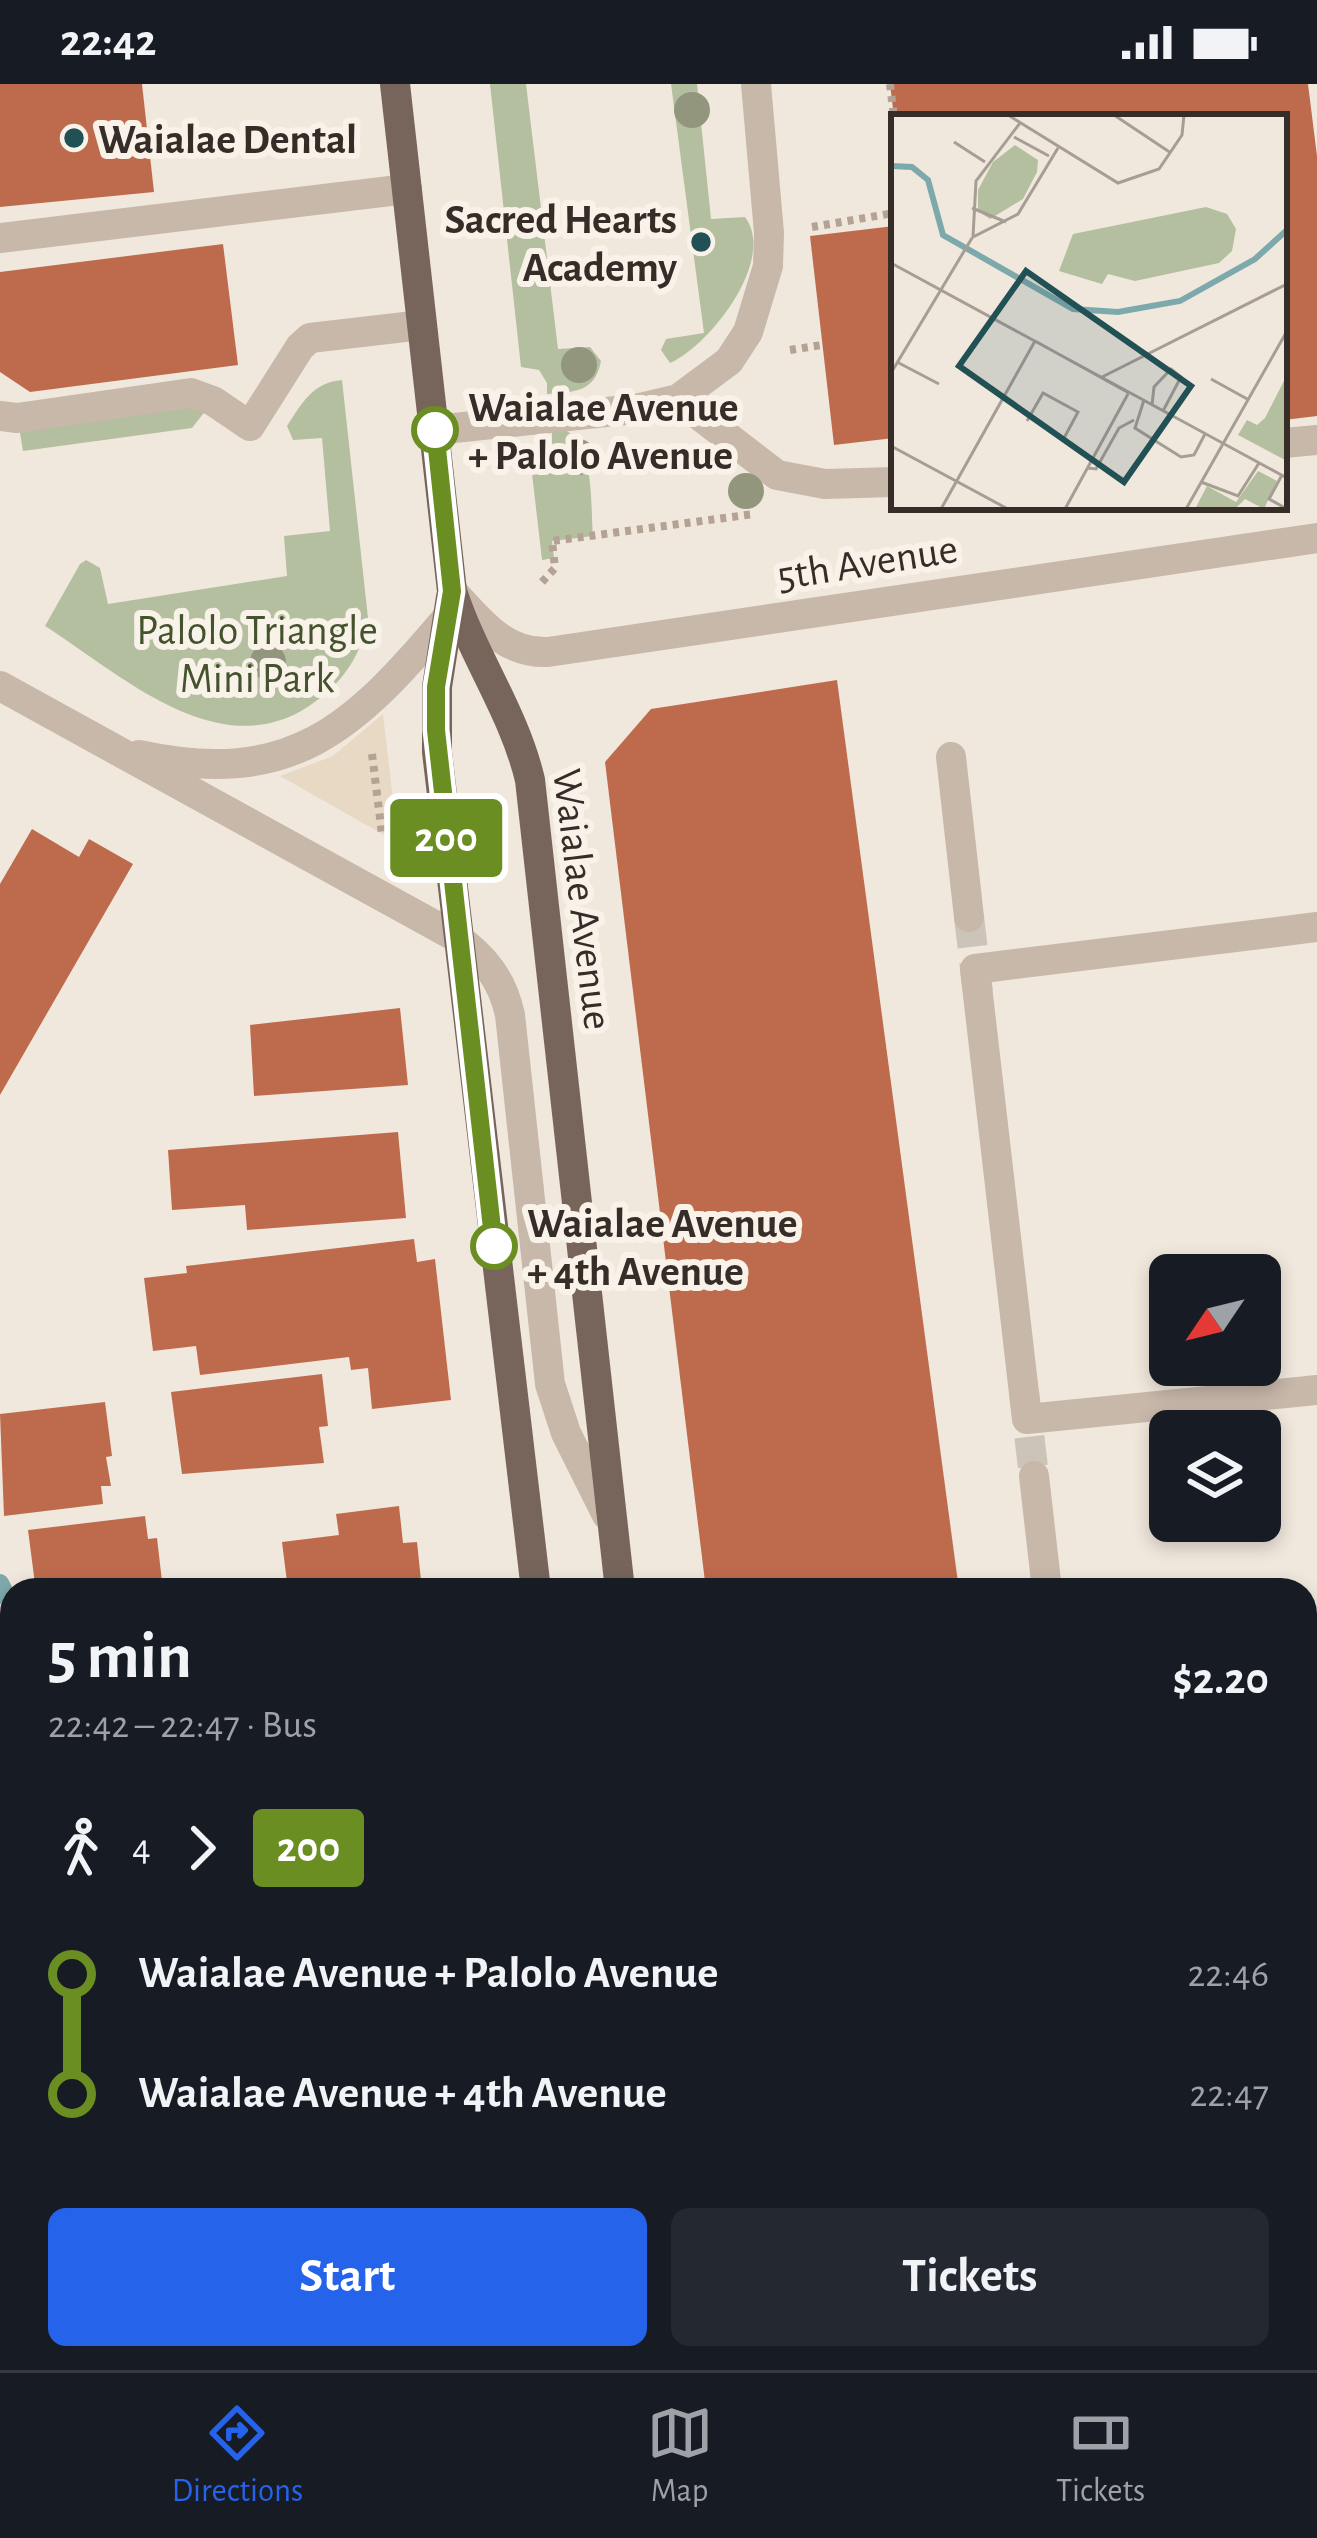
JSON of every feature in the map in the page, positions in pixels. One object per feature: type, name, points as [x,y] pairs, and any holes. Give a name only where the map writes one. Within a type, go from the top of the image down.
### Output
[{"type":"main road","name":"Waialae Avenue","points":[[395,84],[435,430],[449,605],[436,687],[436,730],[456,937],[535,1578]]},
{"type":"main road","name":"Waialae Avenue","points":[[449,605],[508,712],[530,780],[619,1578]]},
{"type":"street","points":[[435,430],[635,409],[678,399],[729,361],[748,332],[768,266],[756,84]]},
{"type":"street","points":[[0,238],[407,189]]},
{"type":"street","points":[[0,416],[17,418],[191,393],[203,395],[250,427],[300,346],[310,338],[422,325]]},
{"type":"street","points":[[678,399],[777,475],[825,484],[891,482]]},
{"type":"street","points":[[1287,443],[1317,440]]},
{"type":"street","name":"5th Avenue","points":[[449,605],[508,645],[524,652],[548,652],[1317,538]]},
{"type":"street","points":[[110,748],[173,762],[223,766],[255,763],[297,750],[345,724],[403,670],[449,605]]},
{"type":"street","points":[[0,686],[456,937],[490,967],[506,995],[550,1384],[566,1433],[614,1532]]},
{"type":"street","points":[[952,757],[969,917]]},
{"type":"street","points":[[1317,927],[975,969],[1027,1419],[1317,1390]]},
{"type":"street","points":[[1034,1476],[1046,1578]]},
{"type":"path","points":[[890,84],[894,114]]},
{"type":"path","points":[[798,229],[891,214]]},
{"type":"path","points":[[542,582],[554,568],[552,541],[756,514]]},
{"type":"path","points":[[371,749],[382,834]]},
{"type":"green space","points":[[490,84],[526,84],[558,349],[590,347],[601,361],[589,385],[575,391],[547,394],[539,370],[521,367]]},
{"type":"green space","points":[[671,84],[697,84],[711,219],[745,217],[753,235],[746,277],[734,299],[703,339],[670,363],[661,350],[666,339],[704,333]]},
{"type":"green space","name":"Palolo Triangle Mini Park","points":[[342,380],[368,618],[357,654],[326,693],[281,720],[246,726],[210,721],[141,690],[45,626],[86,560],[100,568],[108,604],[287,576],[284,536],[330,531],[322,438],[293,440],[287,426],[316,390]]},
{"type":"green space","points":[[213,401],[192,428],[23,451],[19,427]]},
{"type":"green space","points":[[562,428],[581,447],[586,461],[593,536],[552,541],[554,558],[542,560],[530,456],[546,453],[552,446],[552,429]]},
{"type":"shaded area","points":[[383,714],[398,843],[280,776],[333,756]]},
{"type":"building","name":"Waialae Dental","points":[[0,84],[142,84],[154,192],[0,207]]},
{"type":"building","points":[[890,84],[1308,84],[1317,156],[1317,416],[1287,420],[1287,114],[894,114]]},
{"type":"building","points":[[891,226],[891,438],[834,445],[810,236]]},
{"type":"building","points":[[223,244],[238,365],[30,392],[0,372],[0,272]]},
{"type":"building","points":[[837,680],[957,1578],[705,1578],[605,762],[651,709]]},
{"type":"building","points":[[32,829],[79,857],[89,839],[133,864],[0,1095],[0,884]]},
{"type":"building","points":[[400,1008],[408,1085],[254,1096],[250,1025]]},
{"type":"building","points":[[398,1132],[406,1218],[247,1230],[245,1205],[172,1210],[168,1150]]},
{"type":"building","points":[[414,1239],[417,1262],[435,1259],[451,1400],[372,1409],[368,1368],[351,1370],[349,1357],[200,1375],[196,1346],[153,1351],[144,1278],[187,1273],[186,1266]]},
{"type":"building","points":[[322,1374],[328,1426],[319,1427],[324,1463],[182,1474],[171,1392]]},
{"type":"building","points":[[105,1402],[112,1456],[106,1457],[111,1486],[101,1486],[103,1504],[4,1516],[0,1414]]},
{"type":"building","points":[[399,1506],[403,1543],[417,1542],[421,1578],[286,1578],[282,1542],[339,1535],[336,1514]]},
{"type":"building","points":[[145,1516],[148,1539],[157,1538],[162,1578],[34,1578],[28,1530]]},
{"type":"tunnel","points":[[969,917],[978,993]]},
{"type":"tunnel","points":[[1024,1392],[1034,1476]]},
{"type":"bus line","name":"200","points":[[435,430],[452,591],[436,687],[436,730],[494,1246]]},
{"type":"place","name":"Waialae Dental","points":[[74,138]]},
{"type":"place","name":"Sacred Hearts Academy","points":[[701,242]]},
{"type":"place","name":"Waialae Avenue + Palolo Avenue","points":[[435,430]]},
{"type":"place","name":"Waialae Avenue + 4th Avenue","points":[[494,1246]]}]
